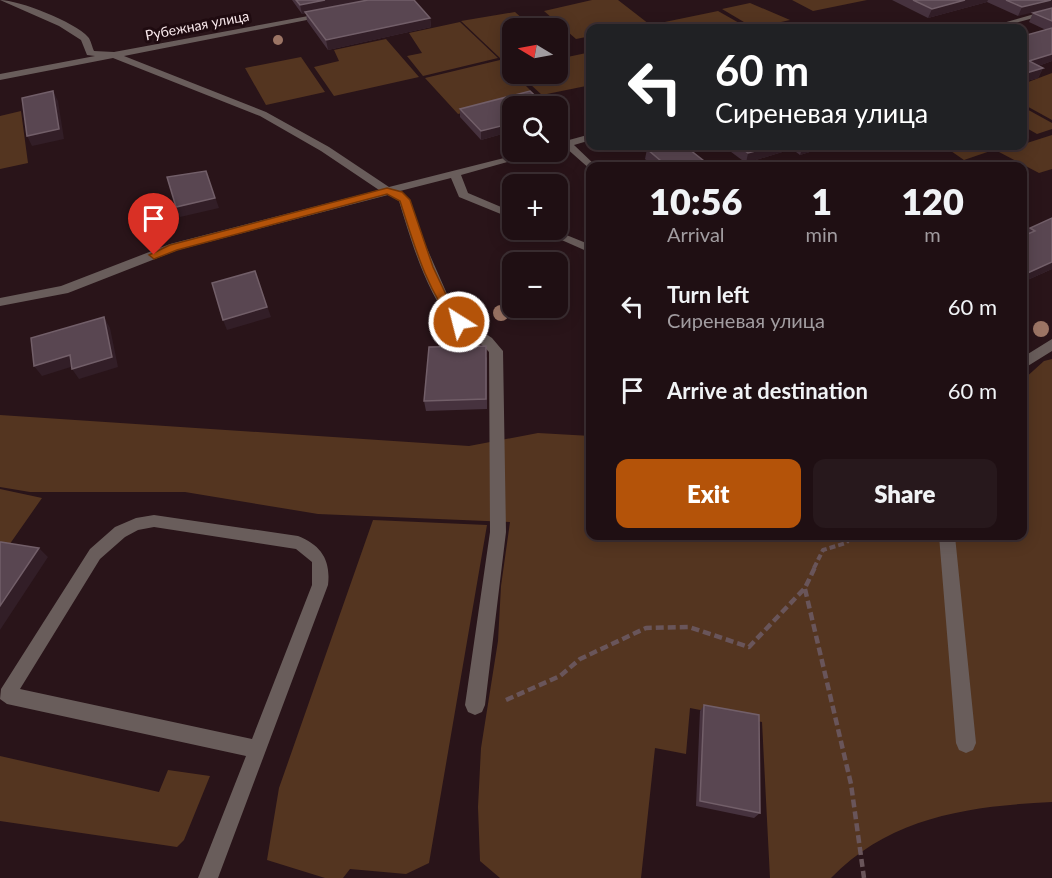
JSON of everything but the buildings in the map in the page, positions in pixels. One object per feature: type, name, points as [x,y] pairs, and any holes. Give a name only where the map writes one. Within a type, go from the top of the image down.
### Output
[{"type":"street","points":[[4,0],[62,24],[84,39],[90,53],[114,55],[263,114],[325,149],[387,191],[398,194],[405,200],[420,247],[445,305],[459,322],[488,341],[496,351],[498,532],[475,705]]},
{"type":"street","name":"Рубежная улица","points":[[0,77],[342,11]]},
{"type":"street","points":[[1004,24],[1052,11]]},
{"type":"street","points":[[568,144],[586,138]]},
{"type":"street","points":[[568,149],[586,163]]},
{"type":"street","points":[[0,302],[64,290],[174,247],[502,161]]},
{"type":"street","points":[[454,173],[463,195],[502,211]]},
{"type":"street","points":[[568,240],[586,247]]},
{"type":"street","points":[[1027,361],[1052,344]]},
{"type":"street","points":[[948,540],[966,742]]},
{"type":"lane","points":[[208,878],[320,585],[323,571],[319,557],[310,547],[298,543],[154,521],[136,524],[120,532],[95,554],[7,695],[256,749]]},
{"type":"path","points":[[506,700],[560,676],[580,659],[646,628],[688,627],[749,647],[805,588],[823,550],[846,543],[849,540]]},
{"type":"path","points":[[805,588],[825,682],[851,784],[864,878]]},
{"type":"shaded area","points":[[592,0],[618,0],[649,24],[586,24],[586,37],[576,39],[568,32],[568,18],[552,18],[544,11]]},
{"type":"shaded area","points":[[792,0],[867,0],[813,11]]},
{"type":"shaded area","points":[[750,3],[790,20],[772,24],[747,24],[722,9]]},
{"type":"shaded area","points":[[718,11],[741,24],[655,24]]},
{"type":"shaded area","points":[[515,12],[522,18],[502,18],[502,58],[500,58],[461,21]]},
{"type":"shaded area","points":[[460,22],[498,58],[423,76],[407,56],[422,53],[409,33]]},
{"type":"shaded area","points":[[386,39],[419,77],[334,96],[314,67],[339,61],[334,50]]},
{"type":"shaded area","points":[[586,53],[586,86],[542,95],[530,84],[568,84],[568,57]]},
{"type":"shaded area","points":[[301,57],[325,92],[266,105],[245,68]]},
{"type":"shaded area","points":[[500,60],[502,62],[502,84],[524,84],[535,95],[502,96],[502,103],[458,114],[425,78]]},
{"type":"shaded area","points":[[1052,73],[1052,120],[1027,106],[1027,82]]},
{"type":"shaded area","points":[[1027,109],[1052,123],[1052,129],[1037,134],[1027,128]]},
{"type":"shaded area","points":[[21,111],[28,163],[0,169],[0,116]]},
{"type":"shaded area","points":[[1052,135],[1052,169],[1039,173],[1027,167],[1027,162],[1018,162],[999,152],[1027,150],[1027,143]]},
{"type":"shaded area","points":[[949,150],[993,150],[964,160]]},
{"type":"shaded area","points":[[1052,359],[1052,802],[991,807],[933,818],[879,841],[854,857],[831,878],[770,878],[762,722],[690,708],[686,754],[655,748],[641,878],[500,878],[480,861],[478,807],[481,748],[498,641],[501,586],[510,522],[318,514],[185,492],[30,492],[0,487],[0,415],[469,446],[538,433],[586,436],[586,540],[1027,540],[1027,376],[1044,361]]},
{"type":"shaded area","points":[[0,489],[42,498],[0,558]]},
{"type":"shaded area","points":[[373,520],[487,525],[429,863],[406,874],[350,869],[343,878],[325,878],[267,860],[279,788]]},
{"type":"shaded area","points":[[0,756],[159,792],[168,770],[210,776],[184,840],[177,847],[0,821]]},
{"type":"route","points":[[154,255],[174,247],[387,191],[398,194],[405,200],[407,212],[427,267],[445,305],[459,322]]}]
